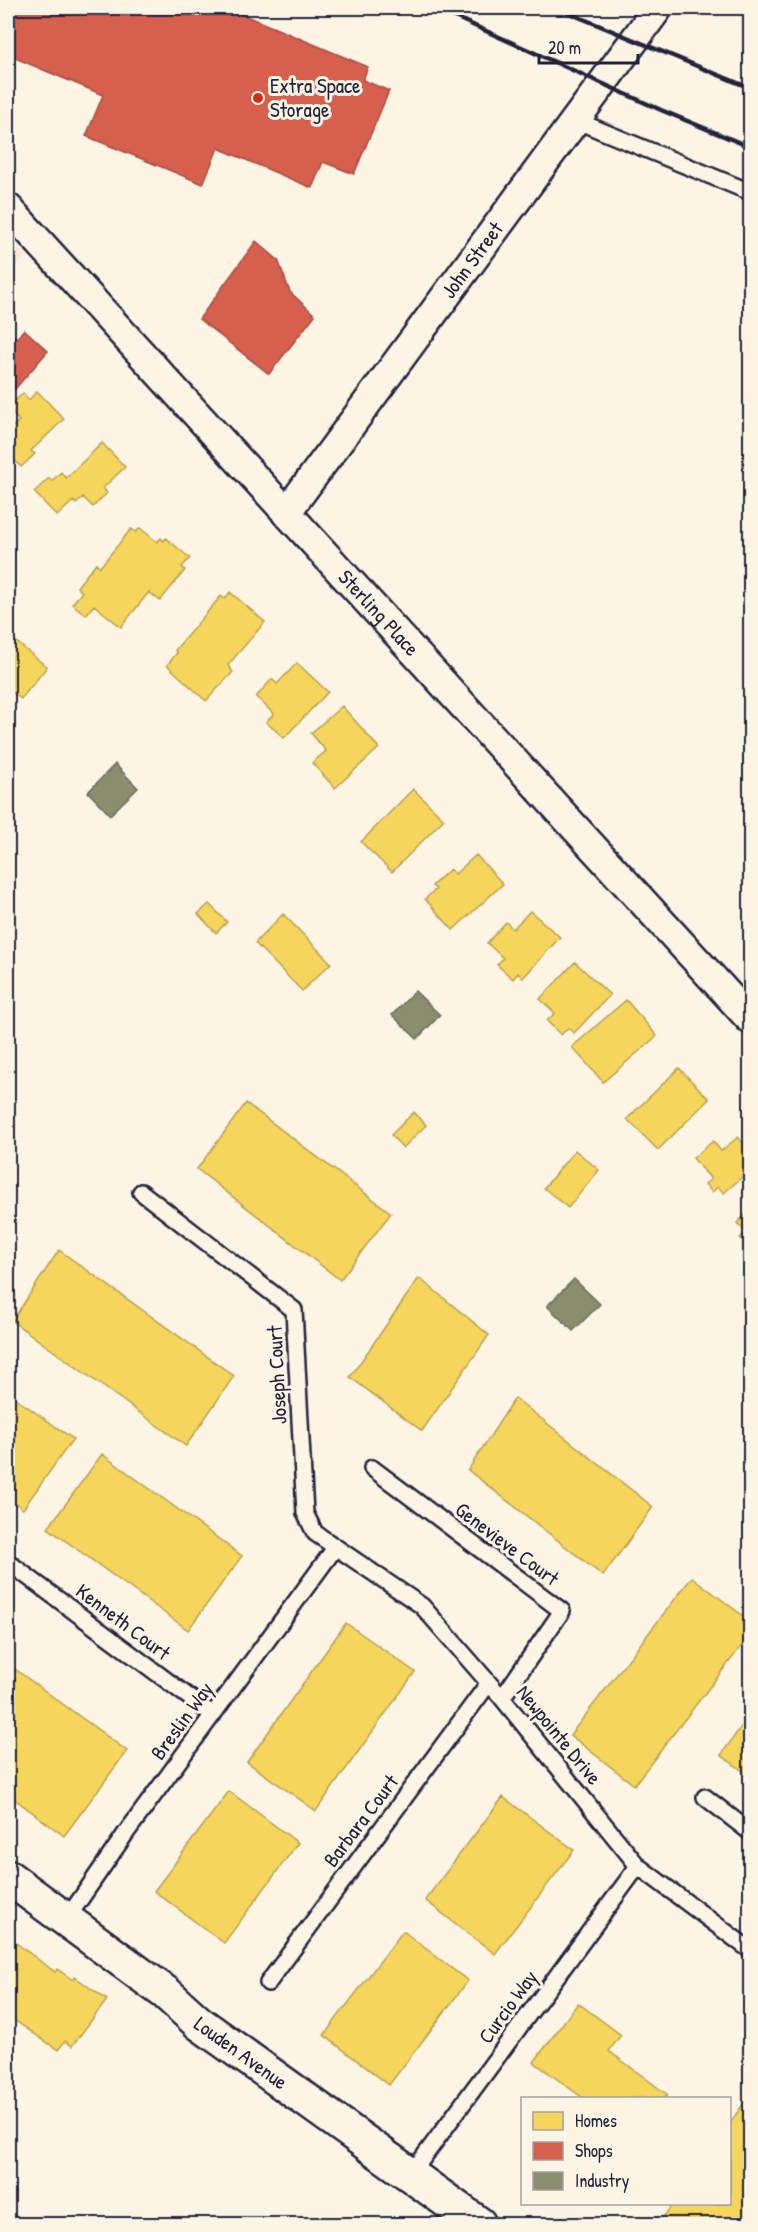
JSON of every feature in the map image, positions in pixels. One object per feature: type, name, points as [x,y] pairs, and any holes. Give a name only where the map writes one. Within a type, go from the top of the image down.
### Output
[{"type":"street","name":"John Street","points":[[286,513],[658,8]]},
{"type":"street","name":"Sterling Place","points":[[8,208],[750,1019]]},
{"type":"street","name":"Louden Avenue","points":[[8,1877],[166,1993],[199,2023],[479,2224]]},
{"type":"lane","points":[[575,120],[750,192]]},
{"type":"lane","name":"Joseph Court","points":[[141,1192],[294,1310],[305,1513],[315,1533],[335,1548]]},
{"type":"lane","name":"Genevieve Court","points":[[372,1468],[562,1611],[502,1698]]},
{"type":"lane","name":"Newpointe Drive","points":[[335,1548],[422,1606],[502,1698],[638,1866],[750,1950]]},
{"type":"lane","name":"Breslin Way","points":[[66,1920],[335,1548]]},
{"type":"lane","name":"Kenneth Court","points":[[8,1562],[213,1715]]},
{"type":"lane","name":"Barbara Court","points":[[268,1983],[488,1684]]},
{"type":"lane","points":[[705,1797],[750,1832]]},
{"type":"lane","name":"Curcio Way","points":[[411,2174],[638,1866]]},
{"type":"shaded area","points":[[8,236],[26,257],[8,274]]},
{"type":"building: Homes","points":[[37,391],[64,419],[31,451],[35,454],[21,467],[8,453],[8,428],[9,430],[19,421],[8,408],[23,393],[29,400]]},
{"type":"building: Homes","points":[[102,443],[125,467],[103,488],[107,493],[93,507],[83,497],[76,504],[73,501],[57,516],[34,492],[49,478],[52,481],[61,472],[66,478]]},
{"type":"building: Homes","points":[[140,528],[157,542],[161,538],[164,541],[166,538],[190,558],[182,567],[185,570],[160,601],[149,592],[121,627],[94,605],[86,615],[72,604],[82,592],[77,587],[96,563],[100,567],[131,529],[136,532]]},
{"type":"building: Homes","points":[[230,592],[265,622],[228,665],[233,672],[206,701],[167,665],[177,653],[175,650],[221,596],[225,599]]},
{"type":"building: Homes","points":[[8,635],[47,667],[21,699],[8,689]]},
{"type":"building: Homes","points":[[297,663],[328,692],[284,738],[266,722],[274,714],[256,697],[272,679],[277,684]]},
{"type":"building: Homes","points":[[342,706],[379,748],[335,788],[312,763],[326,751],[311,733]]},
{"type":"building: Homes","points":[[413,789],[444,819],[392,872],[361,842]]},
{"type":"building: Homes","points":[[476,855],[503,884],[453,930],[425,899],[436,889],[432,886],[450,869],[455,874]]},
{"type":"building: Homes","points":[[209,904],[227,922],[216,933],[198,914]]},
{"type":"building: Homes","points":[[530,911],[560,937],[523,978],[518,973],[513,979],[497,965],[503,958],[487,943],[506,922],[513,929]]},
{"type":"building: Homes","points":[[283,914],[331,963],[302,991],[255,943]]},
{"type":"building: Homes","points":[[575,962],[610,995],[574,1033],[568,1028],[561,1035],[547,1021],[555,1013],[540,999]]},
{"type":"building: Homes","points":[[626,1000],[657,1036],[603,1082],[572,1047]]},
{"type":"building: Homes","points":[[679,1068],[709,1099],[658,1150],[627,1119]]},
{"type":"building: Homes","points":[[246,1103],[391,1213],[340,1280],[197,1169]]},
{"type":"building: Homes","points":[[414,1112],[426,1125],[403,1148],[391,1135]]},
{"type":"building: Homes","points":[[738,1137],[750,1151],[750,1170],[724,1193],[718,1187],[712,1192],[705,1184],[711,1179],[693,1158],[713,1141],[721,1151]]},
{"type":"building: Homes","points":[[575,1150],[599,1170],[568,1208],[544,1188]]},
{"type":"building: Homes","points":[[750,1210],[750,1248],[740,1238],[746,1232],[737,1223]]},
{"type":"building: Homes","points":[[59,1250],[234,1376],[186,1446],[12,1321]]},
{"type":"building: Homes","points":[[419,1278],[489,1335],[422,1431],[350,1377]]},
{"type":"building: Homes","points":[[8,1393],[73,1439],[23,1509],[8,1498]]},
{"type":"building: Homes","points":[[515,1398],[653,1507],[603,1576],[468,1470]]},
{"type":"building: Homes","points":[[102,1454],[242,1556],[188,1630],[48,1528]]},
{"type":"building: Homes","points":[[692,1577],[750,1621],[750,1635],[634,1785],[570,1735]]},
{"type":"building: Homes","points":[[346,1623],[415,1672],[316,1811],[247,1762]]},
{"type":"building: Homes","points":[[8,1664],[127,1751],[64,1836],[8,1794]]},
{"type":"building: Homes","points":[[750,1714],[750,1776],[721,1755]]},
{"type":"building: Homes","points":[[229,1791],[298,1843],[224,1943],[154,1891]]},
{"type":"building: Homes","points":[[503,1797],[574,1850],[495,1954],[425,1900]]},
{"type":"building: Homes","points":[[403,1931],[468,1981],[389,2085],[324,2035]]},
{"type":"building: Homes","points":[[8,1937],[55,1972],[57,1969],[73,1980],[75,1977],[107,2000],[72,2046],[65,2041],[58,2050],[8,2016]]},
{"type":"building: Homes","points":[[578,2003],[621,2035],[609,2051],[668,2095],[666,2097],[582,2097],[534,2062]]},
{"type":"building: Homes","points":[[750,2094],[750,2224],[658,2224],[672,2205],[731,2205],[731,2122]]},
{"type":"building: Shops","points":[[8,8],[227,8],[368,67],[363,80],[389,91],[354,174],[323,162],[312,188],[218,148],[203,184],[86,136],[103,95],[8,55]]},
{"type":"building: Shops","points":[[256,241],[278,260],[290,292],[315,315],[269,374],[199,319]]},
{"type":"building: Shops","points":[[24,329],[48,351],[8,397],[8,340],[12,334],[17,338]]},
{"type":"building: Industry","points":[[115,764],[138,788],[110,815],[88,792]]},
{"type":"building: Industry","points":[[415,991],[440,1015],[417,1039],[392,1015]]},
{"type":"building: Industry","points":[[574,1279],[600,1304],[573,1331],[547,1306]]},
{"type":"railway","points":[[435,8],[661,110],[750,147]]},
{"type":"railway","points":[[557,8],[750,88]]},
{"type":"place","name":"Extra Space Storage","points":[[258,98]]}]
